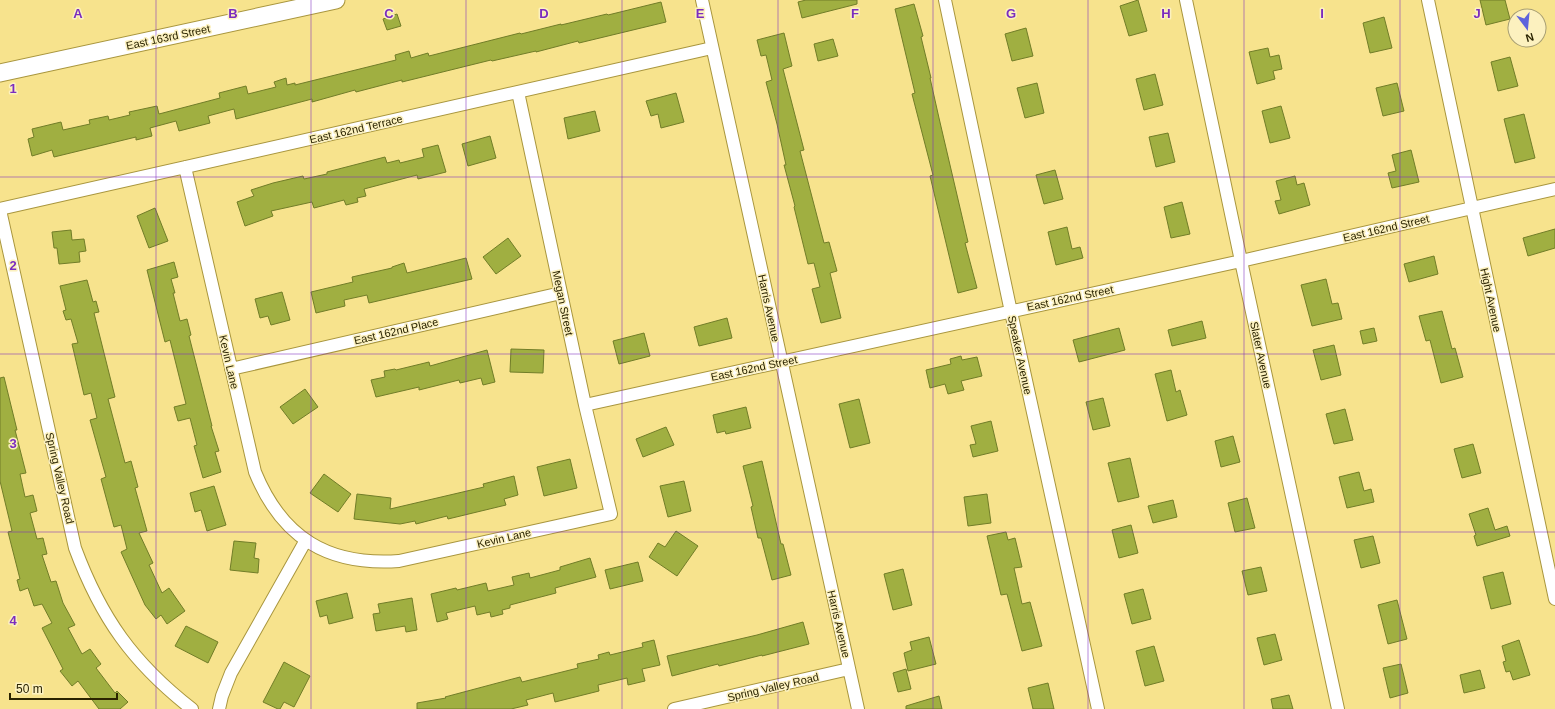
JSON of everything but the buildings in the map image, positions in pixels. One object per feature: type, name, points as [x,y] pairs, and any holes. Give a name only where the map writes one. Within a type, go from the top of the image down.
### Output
[{"type":"street","name":"East 163rd Street","points":[[0,73],[336,0]]},
{"type":"street","name":"Harris Avenue","points":[[702,0],[858,709]]},
{"type":"street","name":"Speaker Avenue","points":[[945,0],[1010,312],[1098,709]]},
{"type":"street","name":"Slater Avenue","points":[[1186,0],[1338,709]]},
{"type":"street","name":"Hight Avenue","points":[[1428,0],[1555,599]]},
{"type":"street","name":"East 162nd Terrace","points":[[0,209],[712,48]]},
{"type":"street","name":"Megan Street","points":[[518,92],[585,405],[611,514]]},
{"type":"street","name":"Kevin Lane","points":[[184,167],[255,472],[263,491],[272,506],[288,526],[306,540],[334,555],[356,561],[376,563],[399,561],[611,514]]},
{"type":"street","name":"East 162nd Street","points":[[585,405],[1241,261],[1555,189]]},
{"type":"street","name":"Spring Valley Road","points":[[0,209],[75,548],[87,579],[105,614],[123,641],[144,667],[172,694],[192,709]]},
{"type":"street","name":"East 162nd Place","points":[[231,369],[561,293]]},
{"type":"street","points":[[219,709],[222,696],[231,673],[306,540]]},
{"type":"street","name":"Spring Valley Road","points":[[674,709],[849,670]]}]
